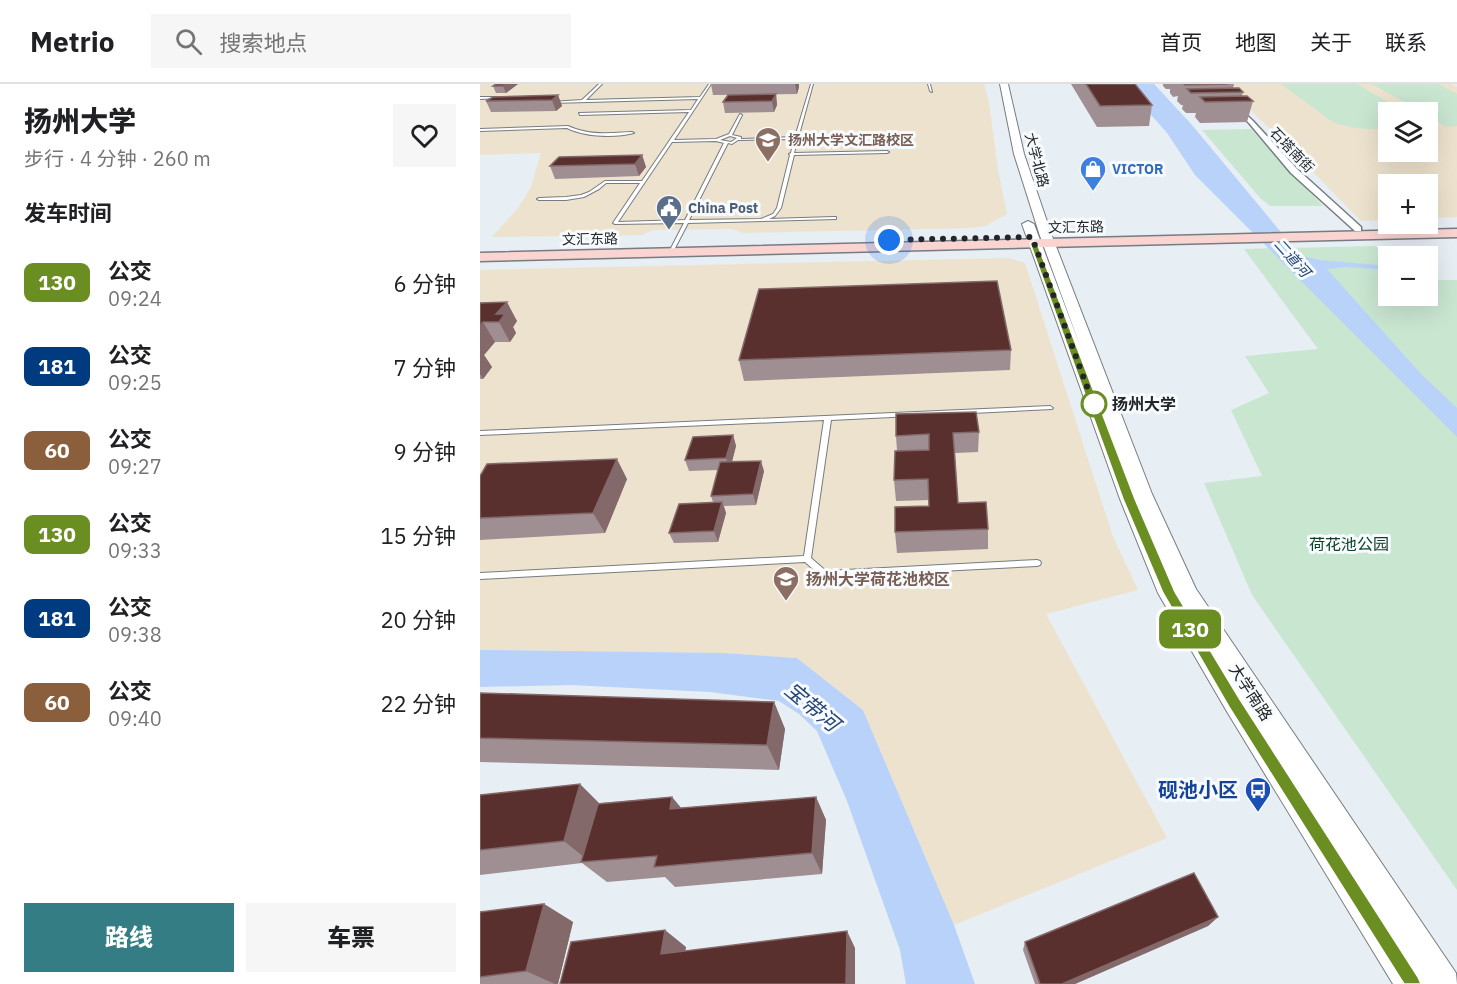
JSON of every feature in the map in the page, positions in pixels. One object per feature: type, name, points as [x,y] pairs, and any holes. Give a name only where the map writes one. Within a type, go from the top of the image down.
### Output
[{"type":"main road","name":"文汇东路","points":[[1292,234],[1358,229],[1457,227]]},
{"type":"main road","name":"文汇东路","points":[[480,257],[672,249],[1040,239],[1292,234],[1457,234]]},
{"type":"main road","name":"文汇东路","points":[[480,249],[672,249]]},
{"type":"street","name":"大学北路","points":[[995,84],[1014,174]]},
{"type":"street","name":"大学北路","points":[[1004,84],[1040,239]]},
{"type":"street","name":"石塔南街","points":[[1211,84],[1251,122],[1294,171],[1358,229]]},
{"type":"street","points":[[1026,216],[1040,239]]},
{"type":"street","name":"大学南路","points":[[1040,239],[1129,499],[1169,593],[1234,702],[1411,984]]},
{"type":"street","name":"大学南路","points":[[1040,239],[1143,494],[1187,593],[1445,984]]},
{"type":"lane","points":[[583,101],[601,84]]},
{"type":"lane","points":[[710,84],[615,223],[834,219]]},
{"type":"lane","points":[[762,220],[774,215],[779,208],[795,138],[812,84]]},
{"type":"lane","points":[[929,84],[931,91]]},
{"type":"lane","points":[[480,98],[506,98],[498,103]]},
{"type":"lane","points":[[551,102],[701,98]]},
{"type":"lane","points":[[580,114],[692,111]]},
{"type":"lane","points":[[730,135],[740,115]]},
{"type":"lane","points":[[480,130],[568,127],[578,132],[591,134],[632,133]]},
{"type":"lane","points":[[716,140],[730,135],[740,137],[740,140]]},
{"type":"lane","points":[[671,141],[716,140],[726,143],[740,140],[795,138]]},
{"type":"lane","points":[[672,249],[726,143]]},
{"type":"lane","points":[[791,154],[887,152]]},
{"type":"lane","points":[[539,199],[584,196],[595,193],[605,182],[643,182]]},
{"type":"lane","points":[[480,433],[1050,408]]},
{"type":"lane","points":[[807,559],[828,417]]},
{"type":"lane","points":[[480,576],[807,559],[824,574],[1037,563]]},
{"type":"shaded area","name":"扬州大学文汇路校区","points":[[480,84],[984,84],[1007,214],[985,226],[972,228],[743,233],[732,229],[653,230],[642,235],[492,237],[518,208],[531,187],[541,153],[480,155]]},
{"type":"shaded area","points":[[1222,84],[1451,84],[1457,87],[1457,217],[1438,218],[1438,174],[1378,174],[1378,220],[1361,221],[1278,136]]},
{"type":"shaded area","name":"扬州大学荷花池校区","points":[[1008,258],[1025,263],[1113,537],[1138,590],[1046,614],[1167,838],[954,925],[863,710],[797,658],[723,653],[480,650],[480,270]]},
{"type":"green space","points":[[1281,84],[1357,84],[1388,102],[1378,102],[1378,129],[1355,128],[1334,123]]},
{"type":"green space","points":[[1372,84],[1438,84],[1457,94],[1457,126],[1446,127],[1438,122],[1438,102],[1404,102]]},
{"type":"green space","points":[[1251,129],[1323,206],[1270,206],[1261,199],[1202,130]]},
{"type":"green space","name":"荷花池公园","points":[[1375,246],[1378,248],[1378,306],[1438,306],[1438,280],[1457,280],[1457,890],[1252,595],[1204,483],[1262,476],[1231,410],[1269,393],[1245,356],[1318,349],[1244,249]]},
{"type":"water","name":"二道河","points":[[1124,84],[1154,84],[1192,125],[1300,255],[1319,260],[1378,265],[1378,269],[1346,267],[1327,269],[1422,375],[1457,408],[1457,437],[1195,175],[1167,133]]},
{"type":"water","name":"宝带河","points":[[480,650],[723,653],[797,658],[863,710],[954,925],[975,984],[906,984],[900,950],[847,801],[817,731],[799,714],[779,701],[710,692],[572,685],[480,687]]},
{"type":"building","points":[[1086,84],[1135,84],[1152,105],[1100,106]]},
{"type":"building","points":[[1239,88],[1243,92],[1191,93],[1187,89]]},
{"type":"building","points":[[776,94],[772,101],[723,102],[728,95]]},
{"type":"building","points":[[558,95],[552,100],[486,101],[493,97]]},
{"type":"building","points":[[1247,96],[1253,101],[1205,102],[1200,97]]},
{"type":"building","points":[[642,155],[635,164],[550,166],[559,157]]},
{"type":"building","points":[[997,281],[1011,350],[739,360],[759,289]]},
{"type":"building","points":[[507,302],[496,314],[505,314],[499,322],[483,322],[480,326],[480,303]]},
{"type":"building","points":[[976,412],[979,432],[953,433],[958,503],[986,502],[988,529],[895,532],[895,507],[929,506],[928,479],[894,480],[895,451],[929,450],[929,434],[896,436],[896,414]]},
{"type":"building","points":[[733,435],[726,458],[685,460],[693,437]]},
{"type":"building","points":[[617,459],[593,513],[480,518],[480,476],[487,464]]},
{"type":"building","points":[[761,461],[753,494],[711,496],[720,462]]},
{"type":"building","points":[[722,502],[714,531],[669,533],[679,504]]},
{"type":"building","points":[[480,693],[774,702],[767,745],[480,738]]},
{"type":"building","points":[[580,784],[564,841],[480,850],[480,795]]},
{"type":"building","points":[[672,797],[670,809],[816,797],[812,853],[654,867],[657,856],[581,862],[598,804]]},
{"type":"building","points":[[1194,873],[1218,917],[1062,984],[1040,984],[1025,942]]},
{"type":"building","points":[[544,904],[526,971],[480,977],[480,912]]},
{"type":"building","points":[[665,930],[661,954],[847,931],[846,984],[560,984],[571,942]]},
{"type":"bus line","name":"130","points":[[1034,243],[1129,499],[1169,593],[1234,702],[1411,984]]},
{"type":"place","name":"扬州大学文汇路校区","points":[[768,163]]},
{"type":"place","name":"VICTOR","points":[[1093,192]]},
{"type":"place","name":"China Post","points":[[669,231]]},
{"type":"place","name":"扬州大学","points":[[1094,404]]},
{"type":"place","name":"扬州大学荷花池校区","points":[[786,602]]},
{"type":"place","name":"砚池小区","points":[[1258,813]]},
{"type":"route","points":[[889,240],[1032,237],[1097,414],[1094,404]]}]
